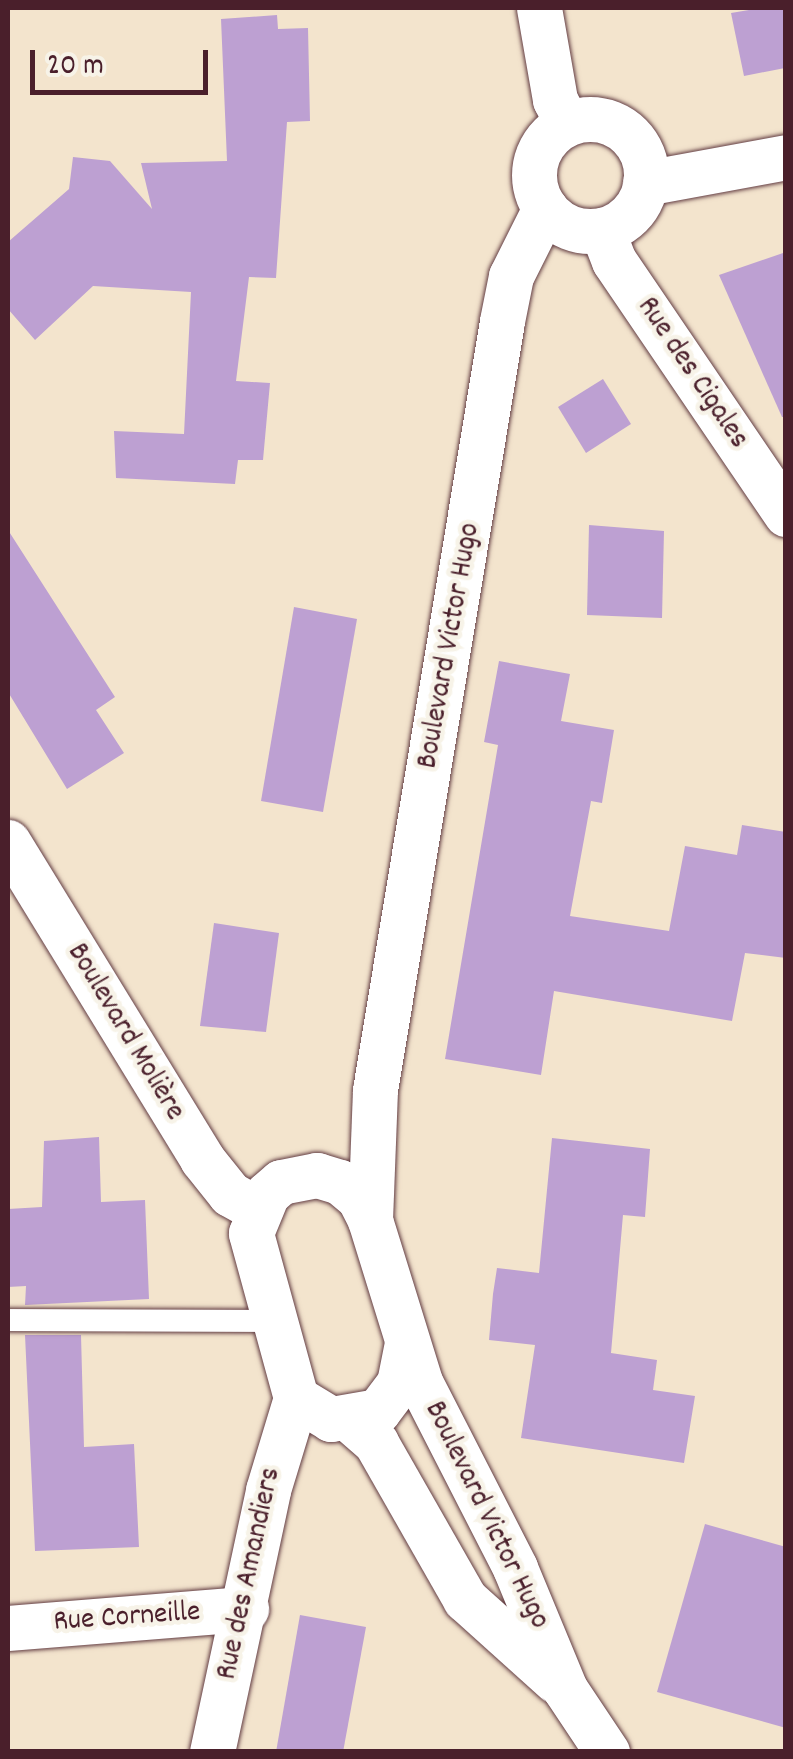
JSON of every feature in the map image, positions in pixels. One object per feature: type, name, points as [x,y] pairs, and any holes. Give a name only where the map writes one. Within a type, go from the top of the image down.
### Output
[{"type":"street","points":[[544,8],[556,100],[567,123]]},
{"type":"street","points":[[590,118],[614,124],[638,149],[646,183],[631,213],[602,230],[570,227],[545,208],[534,176],[536,160],[553,132],[567,123],[590,118]]},
{"type":"street","points":[[646,183],[786,156]]},
{"type":"street","name":"Boulevard Victor Hugo","points":[[545,208],[511,276],[375,1090],[370,1220],[407,1343],[565,1689],[607,1752]]},
{"type":"street","name":"Rue des Cigales","points":[[602,230],[614,261],[786,514]]},
{"type":"street","name":"Boulevard Molière","points":[[8,842],[202,1159],[230,1194],[257,1209]]},
{"type":"street","name":"Boulevard Victor Hugo","points":[[317,1175],[336,1158],[375,1090]]},
{"type":"street","points":[[370,1220],[340,1182],[317,1175],[281,1182],[257,1209],[251,1233],[270,1321],[296,1398],[311,1412],[350,1420],[391,1399],[407,1343]]},
{"type":"street","name":"Rue des Amandiers","points":[[212,1752],[246,1610],[268,1490],[296,1398]]},
{"type":"street","name":"Boulevard Victor Hugo","points":[[350,1420],[376,1443],[465,1599],[565,1689]]},
{"type":"street","name":"Rue Corneille","points":[[8,1628],[246,1610]]},
{"type":"lane","points":[[8,1320],[270,1321]]},
{"type":"building","points":[[785,8],[785,68],[744,76],[731,13]]},
{"type":"building","points":[[277,15],[278,29],[308,28],[310,121],[287,122],[276,278],[249,277],[236,381],[270,383],[263,460],[238,460],[235,484],[116,478],[114,431],[184,434],[191,292],[93,286],[35,340],[8,309],[8,242],[69,189],[73,157],[110,161],[152,209],[141,163],[227,161],[221,19]]},
{"type":"building","points":[[786,252],[786,417],[782,417],[719,275]]},
{"type":"building","points":[[603,379],[631,424],[586,453],[558,407]]},
{"type":"building","points":[[589,525],[664,531],[662,618],[587,615]]},
{"type":"building","points":[[8,530],[115,697],[96,710],[124,753],[67,789],[8,692]]},
{"type":"building","points":[[294,607],[357,619],[323,812],[261,801]]},
{"type":"building","points":[[499,661],[570,674],[561,721],[614,730],[602,803],[591,801],[570,916],[669,931],[685,846],[737,855],[742,825],[786,832],[786,958],[745,953],[732,1021],[554,991],[541,1075],[445,1059],[498,745],[484,742]]},
{"type":"building","points":[[214,923],[279,933],[266,1032],[200,1026]]},
{"type":"building","points":[[99,1137],[101,1202],[145,1200],[149,1299],[25,1305],[26,1286],[8,1287],[8,1209],[42,1207],[44,1141]]},
{"type":"building","points":[[552,1138],[650,1149],[645,1217],[623,1215],[611,1353],[657,1360],[653,1390],[695,1396],[684,1463],[521,1438],[535,1345],[489,1340],[493,1294],[497,1268],[539,1273]]},
{"type":"building","points":[[25,1335],[81,1335],[84,1447],[134,1444],[139,1547],[35,1551]]},
{"type":"building","points":[[705,1524],[786,1547],[786,1728],[657,1692]]},
{"type":"building","points":[[300,1615],[366,1627],[343,1752],[276,1752]]}]
